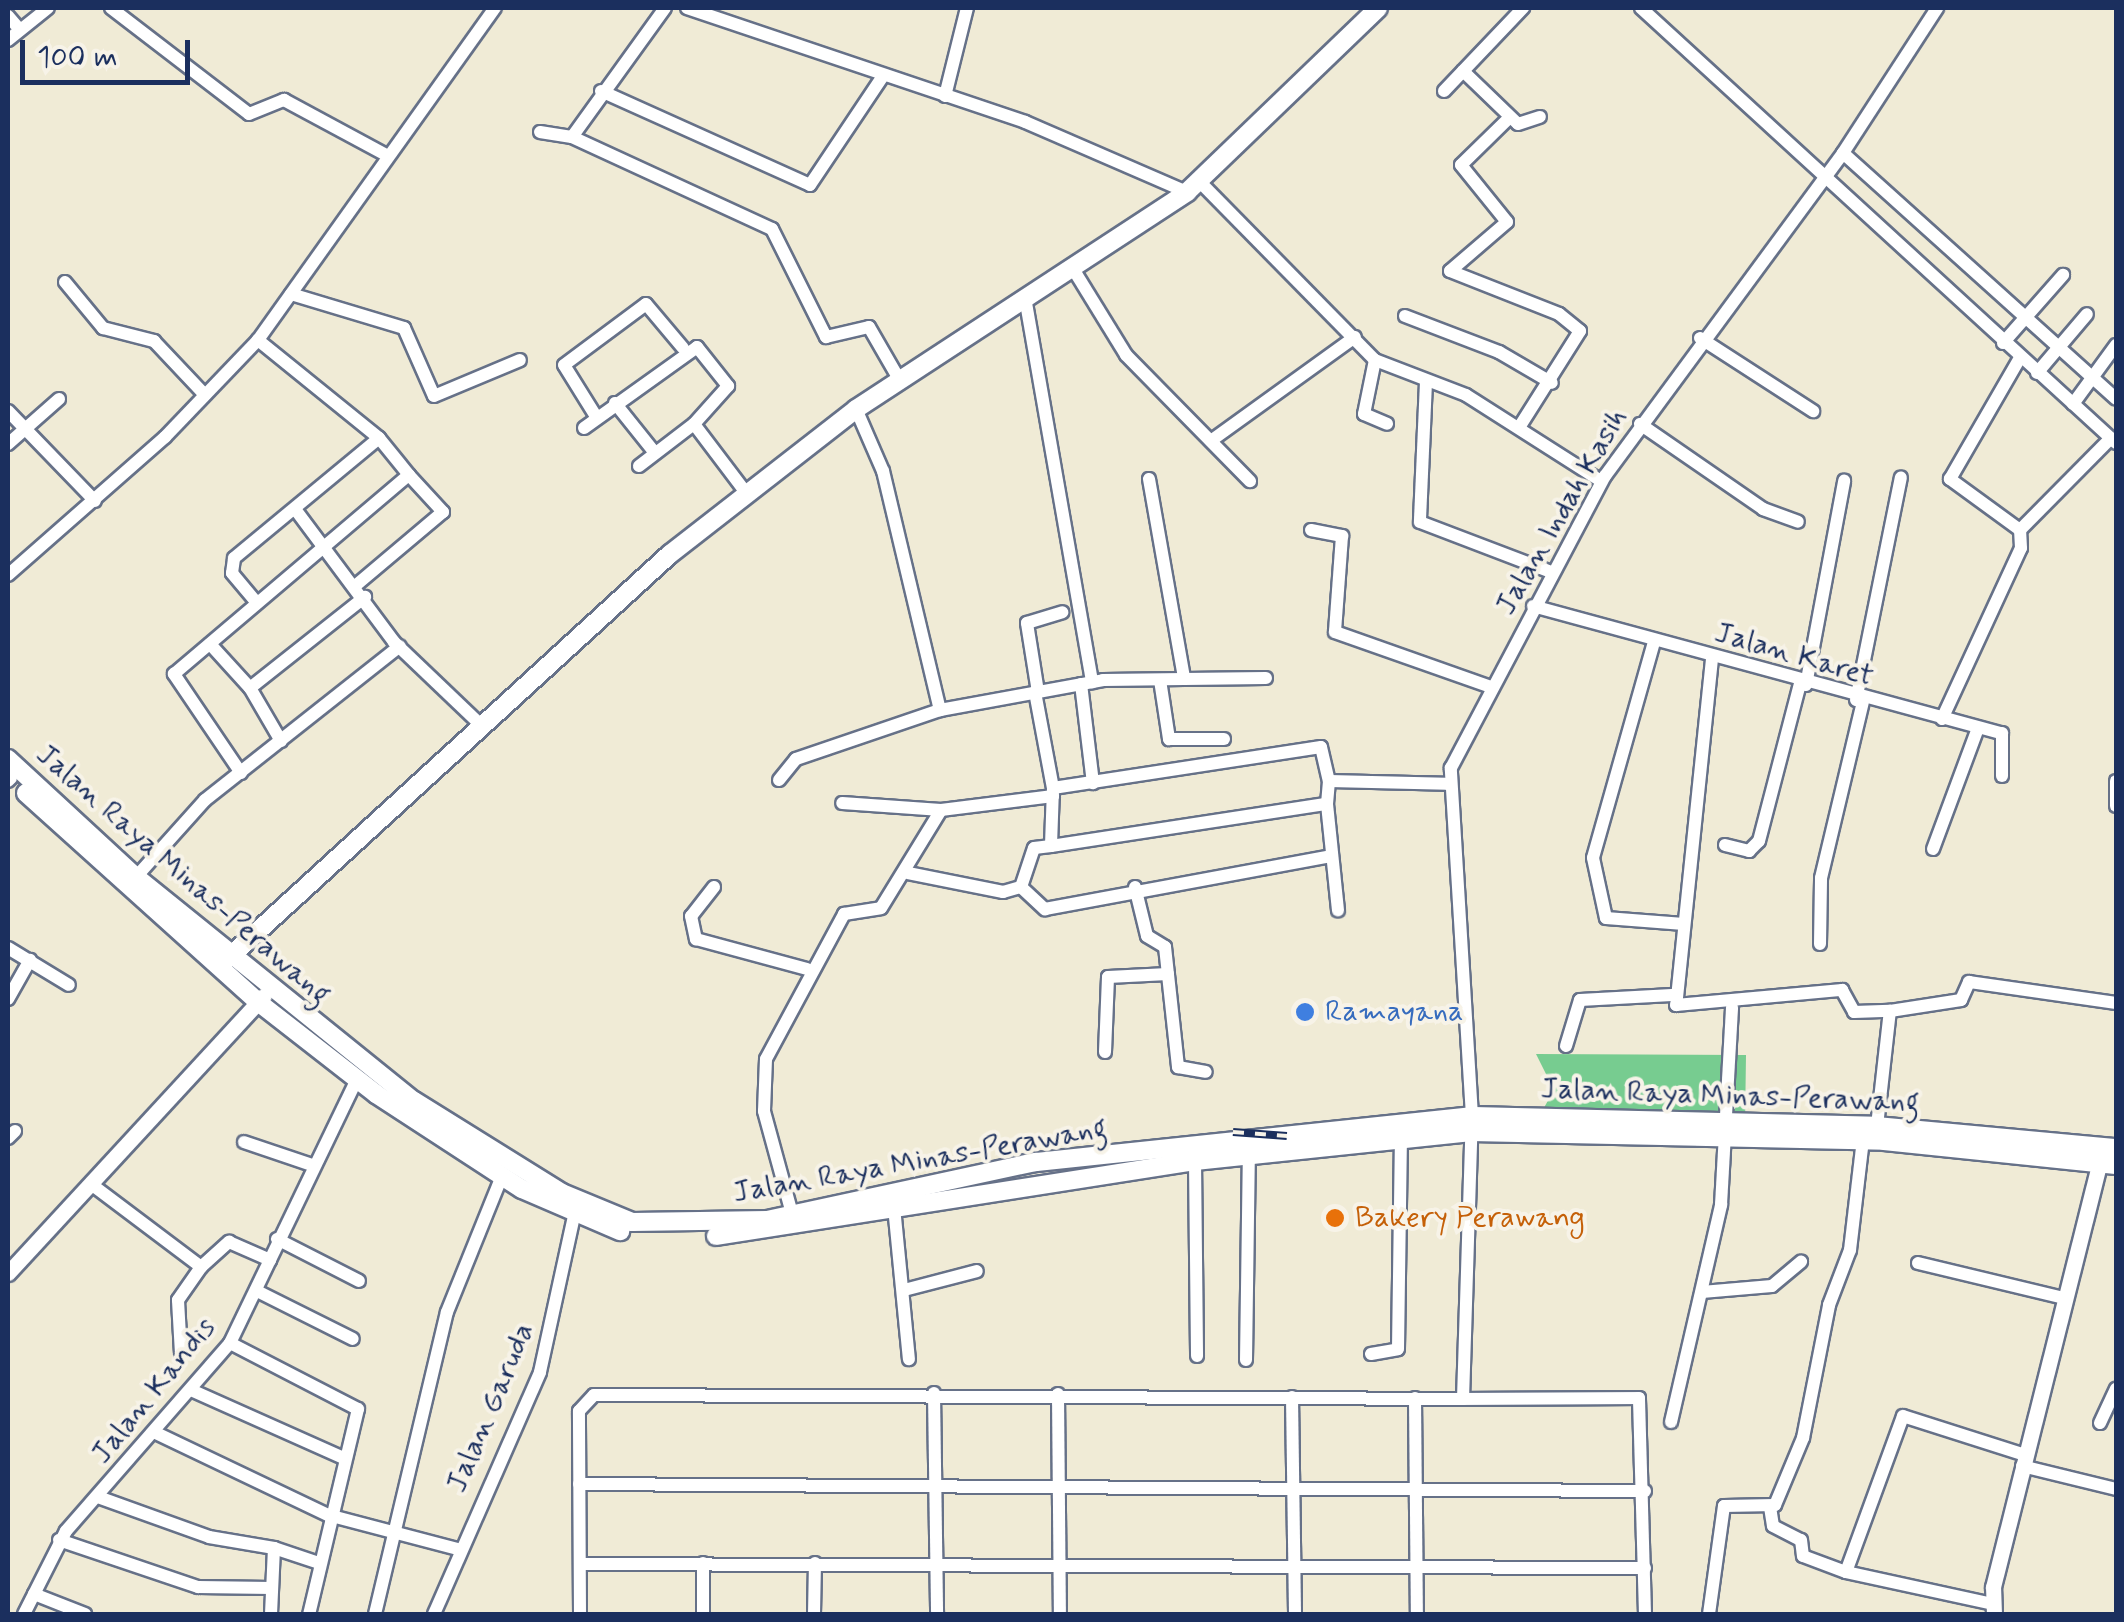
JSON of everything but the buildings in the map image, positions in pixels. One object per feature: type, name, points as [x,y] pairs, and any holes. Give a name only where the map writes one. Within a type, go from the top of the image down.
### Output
[{"type":"main road","points":[[225,960],[482,726],[747,494],[899,379],[1075,272],[1194,187],[1378,8]]},
{"type":"main road","name":"Jalan Raya Minas-Perawang","points":[[8,773],[225,960]]},
{"type":"main road","name":"Jalan Raya Minas-Perawang","points":[[8,773],[136,877],[356,1079],[502,1176],[574,1216],[677,1237],[1472,1124]]},
{"type":"main road","name":"Jalan Raya Minas-Perawang","points":[[264,996],[414,1102],[605,1214],[686,1226],[794,1222],[1036,1162],[1472,1124],[1726,1130],[2112,1153]]},
{"type":"main road","name":"Jalan Raya Minas-Perawang","points":[[1726,1130],[1876,1126],[2112,1153]]},
{"type":"street","points":[[8,40],[48,8]]},
{"type":"street","points":[[111,8],[250,114],[284,100],[388,156]]},
{"type":"street","points":[[8,575],[95,501],[258,340],[494,8]]},
{"type":"street","points":[[572,137],[601,91],[665,8]]},
{"type":"street","points":[[687,8],[946,96],[1194,187],[1375,360],[1520,426],[1602,482]]},
{"type":"street","points":[[946,96],[966,8]]},
{"type":"street","points":[[1444,91],[1522,8]]},
{"type":"street","points":[[1641,8],[2003,343],[2113,435],[2020,530],[2021,548],[1942,719]]},
{"type":"street","name":"Jalan Indah Kasih","points":[[1464,1399],[1472,1124],[1450,784],[1490,688],[1602,482],[1700,338],[1843,153],[1937,8]]},
{"type":"street","points":[[8,16],[20,30]]},
{"type":"street","points":[[1463,71],[1510,118],[1527,128],[1540,116]]},
{"type":"street","points":[[601,91],[810,185],[884,76]]},
{"type":"street","points":[[1510,118],[1460,165],[1507,222],[1450,270],[1576,324],[1577,348],[1520,426]]},
{"type":"street","points":[[540,132],[572,137],[772,229],[826,337],[869,327],[899,379]]},
{"type":"street","points":[[1843,153],[2056,350],[2116,399]]},
{"type":"street","points":[[1075,272],[1126,355],[1250,482]]},
{"type":"street","points":[[2003,343],[2063,275]]},
{"type":"street","points":[[65,282],[103,328],[154,341],[204,396]]},
{"type":"street","points":[[291,294],[404,328],[434,396],[520,360]]},
{"type":"street","points":[[1026,303],[1086,683],[1093,783]]},
{"type":"street","points":[[597,418],[563,376],[564,365],[646,304],[683,348]]},
{"type":"street","points":[[2037,372],[2087,314]]},
{"type":"street","points":[[1404,316],[1499,352],[1552,383]]},
{"type":"street","points":[[1212,440],[1354,336]]},
{"type":"street","points":[[1700,338],[1814,411]]},
{"type":"street","points":[[250,688],[360,592],[443,512],[379,438],[258,340]]},
{"type":"street","points":[[584,428],[683,348],[697,346],[728,386],[694,424],[639,466]]},
{"type":"street","points":[[2073,404],[2116,346]]},
{"type":"street","points":[[2020,358],[1950,479],[2020,530]]},
{"type":"street","points":[[1375,360],[1364,414],[1387,424]]},
{"type":"street","points":[[1426,382],[1420,522],[1552,572]]},
{"type":"street","points":[[8,444],[59,399]]},
{"type":"street","points":[[616,403],[655,453]]},
{"type":"street","points":[[856,409],[883,471],[940,710]]},
{"type":"street","points":[[8,411],[28,426],[95,501]]},
{"type":"street","points":[[694,424],[747,494]]},
{"type":"street","points":[[1640,424],[1763,509],[1798,522]]},
{"type":"street","points":[[257,604],[232,563],[379,438]]},
{"type":"street","points":[[242,772],[174,680],[257,604],[332,548],[409,475]]},
{"type":"street","points":[[1820,944],[1820,878],[1860,701],[1901,477]]},
{"type":"street","points":[[1149,479],[1184,678]]},
{"type":"street","points":[[1725,845],[1749,851],[1759,841],[1803,684],[1844,481]]},
{"type":"street","points":[[296,509],[332,548],[400,646],[482,726]]},
{"type":"street","points":[[1311,530],[1342,536],[1335,632],[1490,688]]},
{"type":"street","name":"Jalan Karet","points":[[1533,606],[1860,701],[1978,728]]},
{"type":"street","points":[[1052,846],[1053,792],[1028,620],[1062,612]]},
{"type":"street","points":[[1654,642],[1593,858],[1609,920],[1684,924]]},
{"type":"street","points":[[210,644],[250,688],[281,741]]},
{"type":"street","points":[[136,877],[242,772],[400,646]]},
{"type":"street","points":[[1712,659],[1684,924],[1672,995],[1682,1008],[1732,1006],[1842,990],[1854,1012],[1890,1010],[1960,1000],[1969,982],[2116,1003]]},
{"type":"street","points":[[779,780],[796,759],[940,710],[1086,683],[1266,678]]},
{"type":"street","points":[[1160,680],[1169,739],[1224,738]]},
{"type":"street","points":[[1933,849],[1978,728],[2003,734],[2002,776]]},
{"type":"street","points":[[842,803],[942,810],[1320,747],[1329,781],[1327,804],[1338,910]]},
{"type":"street","points":[[1329,781],[1450,784]]},
{"type":"street","points":[[2116,781],[2116,806]]},
{"type":"street","points":[[1020,887],[1034,848],[1327,804]]},
{"type":"street","points":[[794,1222],[762,1077],[807,969],[844,914],[880,908],[908,873],[942,810]]},
{"type":"street","points":[[1020,887],[1044,909],[1135,888],[1332,856]]},
{"type":"street","points":[[908,873],[1003,892],[1020,887]]},
{"type":"street","points":[[714,888],[690,916],[696,939],[807,969]]},
{"type":"street","points":[[1135,888],[1168,974],[1178,1067],[1206,1072]]},
{"type":"street","points":[[8,948],[68,984]]},
{"type":"street","points":[[8,999],[30,960]]},
{"type":"street","points":[[1105,1052],[1108,977],[1168,974]]},
{"type":"street","points":[[1566,1046],[1580,1000],[1672,995]]},
{"type":"street","points":[[8,1273],[264,996]]},
{"type":"street","points":[[1670,1422],[1702,1292],[1726,1130],[1732,1006]]},
{"type":"street","points":[[1876,1126],[1890,1010]]},
{"type":"street","name":"Jalan Kandis","points":[[24,1614],[60,1540],[230,1343],[356,1079]]},
{"type":"street","points":[[1371,1354],[1398,1350],[1401,1136]]},
{"type":"street","points":[[1863,1140],[1850,1250],[1828,1305],[1809,1420],[1770,1507],[1773,1526],[1801,1540],[1802,1556],[1846,1572],[1994,1610],[2023,1461],[2064,1298],[2112,1153]]},
{"type":"street","points":[[244,1142],[312,1165]]},
{"type":"street","points":[[1246,1360],[1249,1154]]},
{"type":"street","points":[[1195,1161],[1197,1356]]},
{"type":"street","points":[[374,1614],[447,1312],[502,1176]]},
{"type":"street","points":[[91,1184],[200,1267]]},
{"type":"street","points":[[894,1208],[908,1289],[909,1359]]},
{"type":"street","name":"Jalan Garuda","points":[[434,1614],[458,1549],[540,1372],[574,1216]]},
{"type":"street","points":[[277,1239],[359,1280]]},
{"type":"street","points":[[181,1354],[178,1300],[200,1267],[228,1242],[270,1260]]},
{"type":"street","points":[[1702,1292],[1772,1286],[1801,1262]]},
{"type":"street","points":[[1918,1262],[2064,1298]]},
{"type":"street","points":[[908,1289],[977,1271]]},
{"type":"street","points":[[257,1292],[353,1339]]},
{"type":"street","points":[[230,1343],[356,1406],[328,1515],[309,1614]]},
{"type":"street","points":[[2100,1424],[2116,1388]]},
{"type":"street","points":[[191,1390],[344,1458]]},
{"type":"street","points":[[934,1393],[937,1614]]},
{"type":"street","points":[[580,1614],[579,1411],[594,1395],[934,1393],[1638,1398],[1645,1492],[1645,1614]]},
{"type":"street","points":[[1058,1394],[1060,1614]]},
{"type":"street","points":[[1292,1397],[1295,1614]]},
{"type":"street","points":[[1415,1398],[1417,1614]]},
{"type":"street","points":[[1846,1572],[1903,1416],[2023,1461],[2116,1489]]},
{"type":"street","points":[[156,1433],[328,1515],[394,1529],[458,1549]]},
{"type":"street","points":[[579,1484],[1645,1492]]},
{"type":"street","points":[[98,1497],[210,1537],[274,1548],[319,1563]]},
{"type":"street","points":[[1709,1614],[1724,1506],[1770,1507]]},
{"type":"street","points":[[60,1540],[198,1587],[272,1588]]},
{"type":"street","points":[[271,1614],[274,1548]]},
{"type":"street","points":[[703,1563],[703,1614]]},
{"type":"street","points":[[580,1564],[1645,1568]]},
{"type":"street","points":[[814,1614],[815,1564]]},
{"type":"street","points":[[34,1594],[85,1614]]},
{"type":"green space","points":[[1536,1054],[1746,1055],[1745,1126],[1537,1120],[1554,1090]]},
{"type":"railway","points":[[1233,1132],[1287,1136]]},
{"type":"place","name":"Ramayana","points":[[1305,1012]]},
{"type":"place","name":"Bakery Perawang","points":[[1335,1218]]}]
